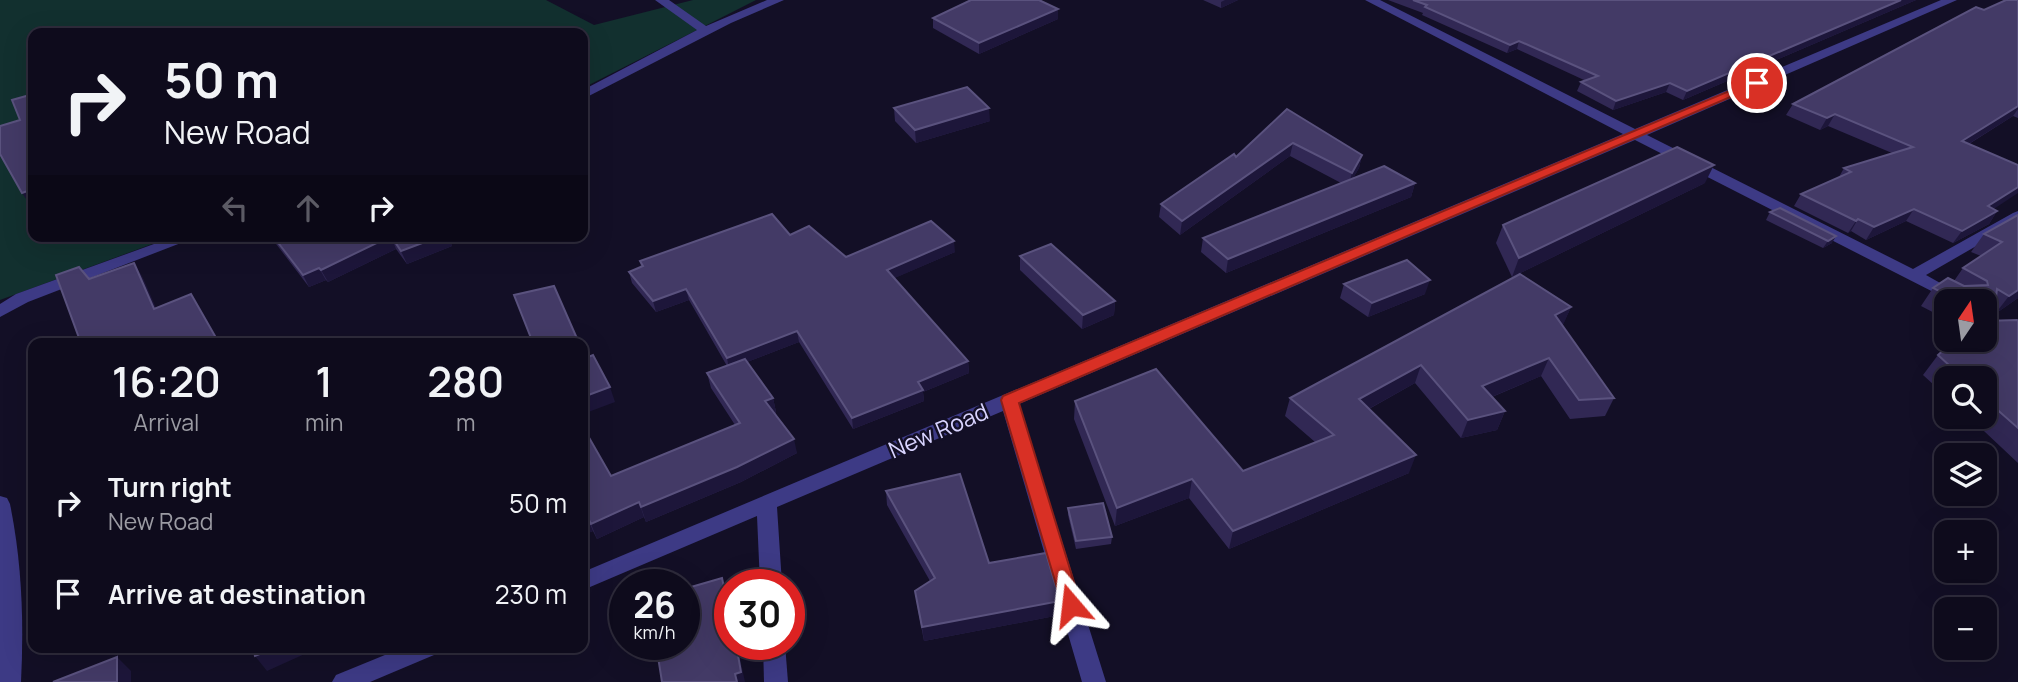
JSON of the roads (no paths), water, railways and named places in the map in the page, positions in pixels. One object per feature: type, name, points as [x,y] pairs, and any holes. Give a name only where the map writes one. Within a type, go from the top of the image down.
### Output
[{"type":"street","points":[[662,0],[706,31]]},
{"type":"street","points":[[588,93],[628,75],[730,17],[778,0]]},
{"type":"street","points":[[1371,0],[1941,289]]},
{"type":"street","name":"New Road","points":[[588,579],[1637,136],[1951,0]]},
{"type":"street","points":[[1914,275],[2018,216]]},
{"type":"street","points":[[0,311],[22,298],[175,242]]},
{"type":"street","points":[[1997,324],[2018,341]]},
{"type":"street","points":[[1009,400],[1094,682]]},
{"type":"street","points":[[766,503],[770,569]]},
{"type":"street","points":[[0,504],[9,547],[5,567],[13,630],[9,682]]},
{"type":"street","points":[[344,682],[414,653]]},
{"type":"street","points":[[775,660],[776,682]]}]
